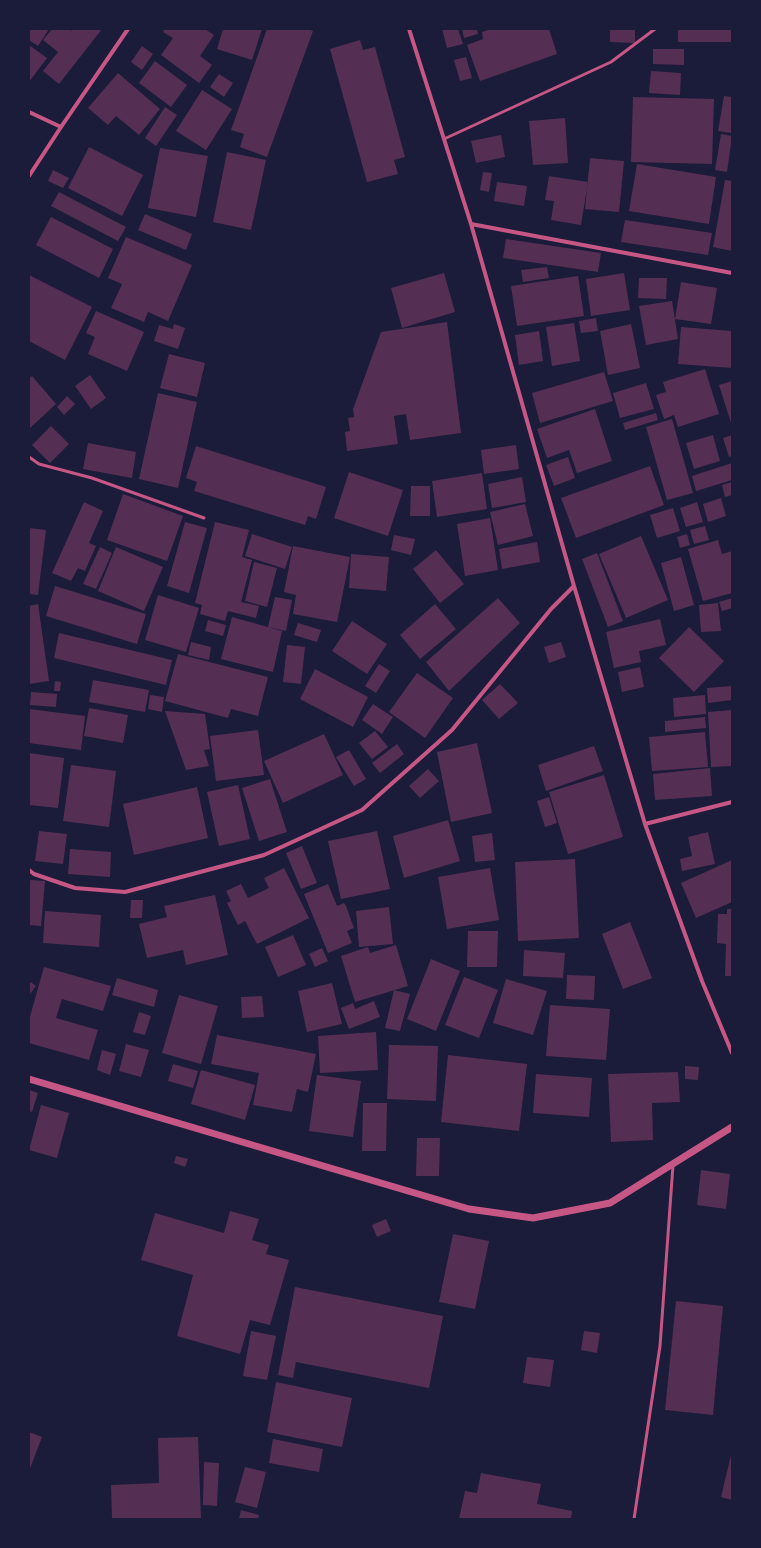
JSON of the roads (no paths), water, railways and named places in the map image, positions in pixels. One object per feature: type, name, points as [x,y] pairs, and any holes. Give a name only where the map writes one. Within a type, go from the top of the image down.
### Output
[{"type":"street","points":[[29,176],[128,29]]},
{"type":"street","points":[[409,29],[471,224],[574,586],[645,824],[702,981],[732,1053]]},
{"type":"street","points":[[29,112],[61,127]]},
{"type":"street","points":[[471,224],[732,273]]},
{"type":"street","points":[[29,870],[34,874],[75,888],[125,892],[264,855],[362,810],[452,730],[551,608],[574,586]]},
{"type":"street","points":[[645,824],[732,802]]},
{"type":"street","points":[[29,1079],[469,1209],[533,1218],[610,1203],[732,1127]]},
{"type":"lane","points":[[444,139],[610,62],[655,29]]},
{"type":"lane","points":[[29,457],[39,464],[92,478],[204,518]]},
{"type":"lane","points":[[634,1519],[660,1346],[673,1164]]}]
